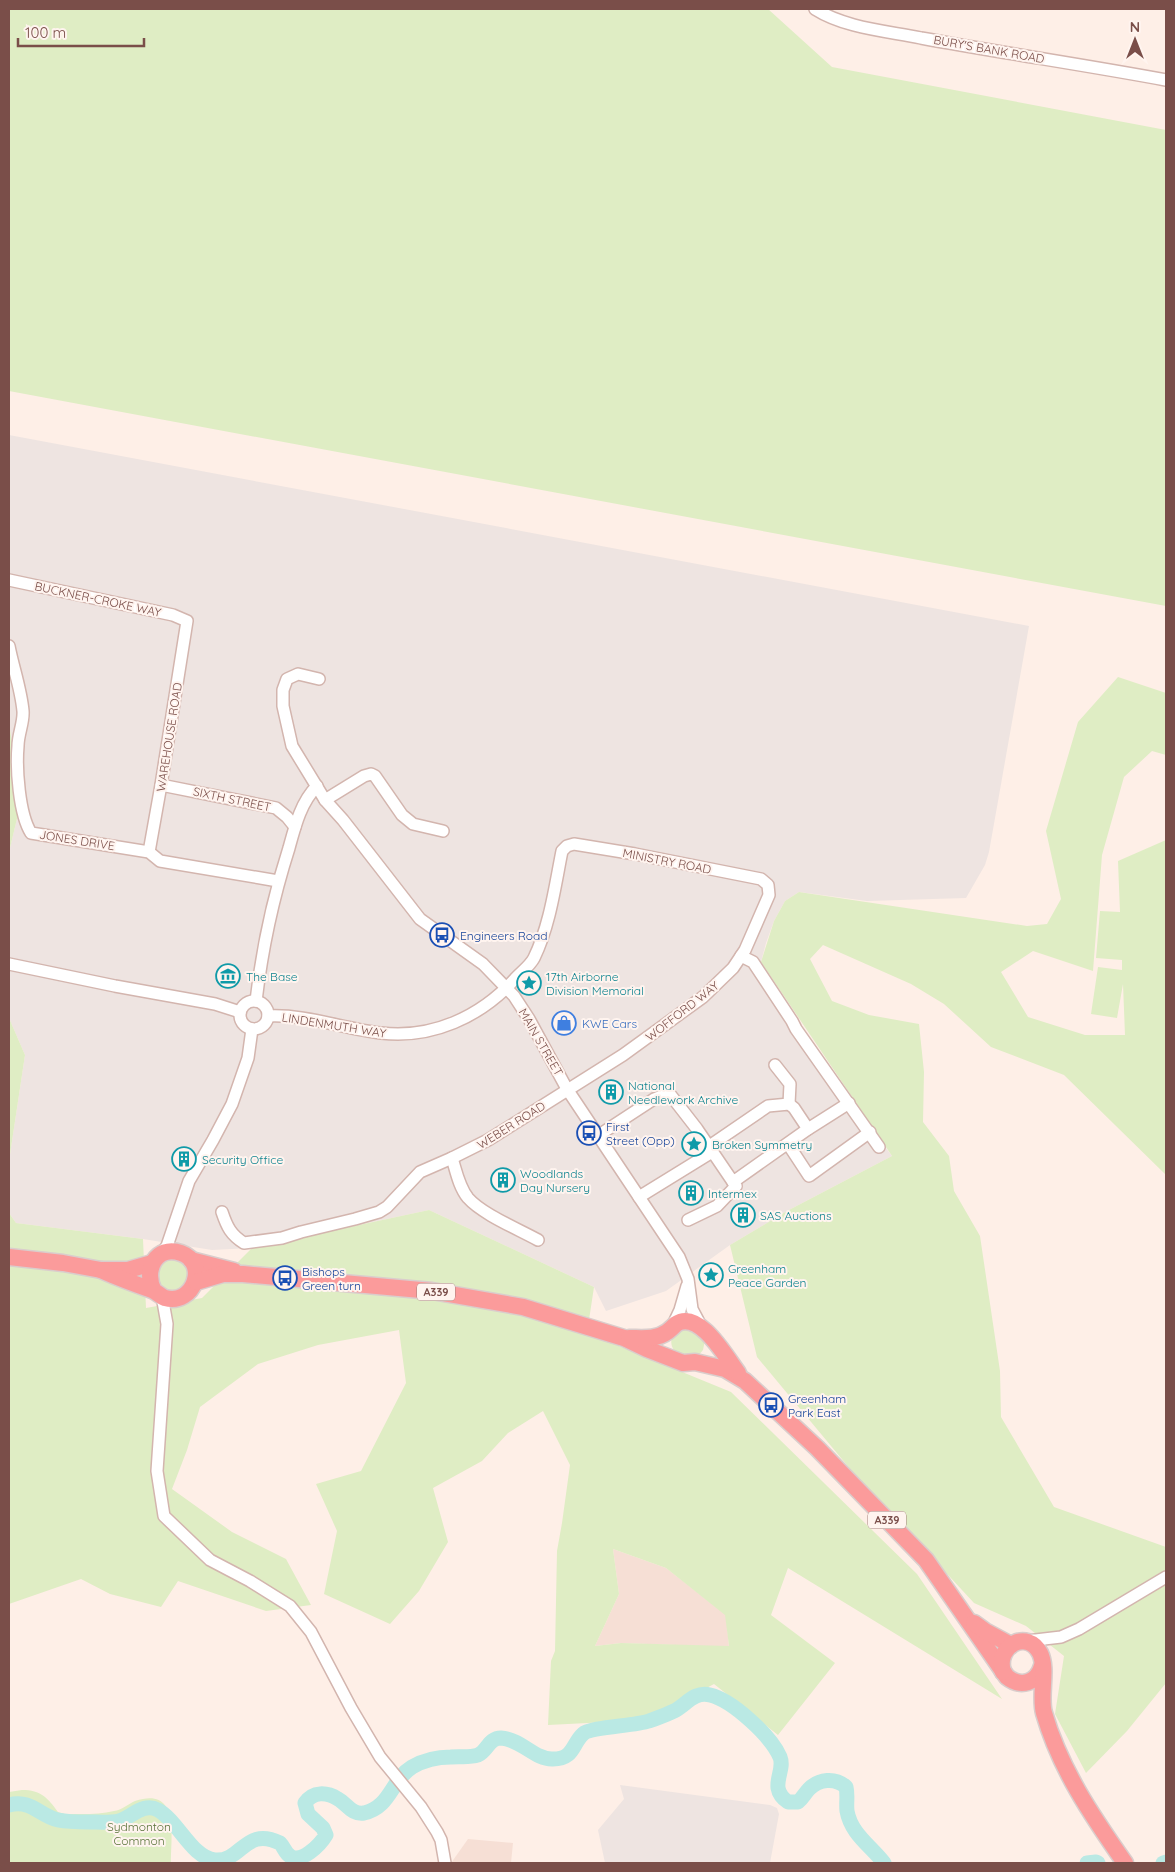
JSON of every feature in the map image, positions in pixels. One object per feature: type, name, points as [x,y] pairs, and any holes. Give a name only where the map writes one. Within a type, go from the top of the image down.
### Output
[{"type":"highway","points":[[9,1257],[63,1263],[101,1270],[128,1270],[170,1252],[185,1256],[196,1270],[196,1282],[187,1294],[174,1299],[117,1278],[101,1270]]},
{"type":"highway","name":"A339","points":[[185,1256],[243,1274]]},
{"type":"highway","points":[[157,1259],[149,1270],[149,1278],[158,1294]]},
{"type":"highway","name":"A339","points":[[196,1282],[223,1274],[243,1274],[405,1288],[463,1296],[541,1311],[624,1338],[678,1361]]},
{"type":"highway","points":[[688,1321],[703,1328],[708,1344],[702,1358],[695,1362],[683,1363],[678,1361],[668,1351],[666,1344],[670,1330],[676,1324],[688,1321]]},
{"type":"highway","name":"A339","points":[[703,1328],[745,1381],[817,1448],[926,1560],[1003,1672]]},
{"type":"highway","name":"A339","points":[[624,1338],[652,1338],[661,1336],[670,1330]]},
{"type":"highway","name":"A339","points":[[695,1362],[725,1369],[745,1381]]},
{"type":"highway","name":"A339","points":[[963,1613],[985,1631],[1016,1643]]},
{"type":"highway","points":[[1042,1664],[1036,1678],[1026,1683],[1012,1681],[1003,1672],[1001,1665],[1005,1650],[1016,1643],[1034,1646],[1041,1655],[1042,1664],[1043,1708],[1052,1740],[1065,1769],[1125,1863]]},
{"type":"highway","points":[[1019,1683],[1031,1693],[1043,1708]]},
{"type":"street","name":"BURY'S BANK ROAD","points":[[815,9],[858,26],[1166,80]]},
{"type":"street","name":"BUCKNER-CROKE WAY","points":[[9,580],[173,615],[187,622]]},
{"type":"street","name":"WAREHOUSE ROAD","points":[[148,852],[161,785],[187,622]]},
{"type":"street","name":"JONES DRIVE","points":[[9,646],[23,712],[18,744],[18,779],[22,808],[31,833],[148,852],[160,861],[278,882]]},
{"type":"street","name":"MAIN STREET","points":[[319,679],[298,674],[287,679],[283,690],[283,706],[292,746],[326,800],[420,919],[484,964],[507,988],[529,1019],[568,1089],[679,1257],[688,1278],[692,1309],[703,1328]]},
{"type":"street","points":[[326,800],[364,776],[371,774],[375,776],[402,816],[413,824],[443,831]]},
{"type":"street","name":"SIXTH STREET","points":[[161,785],[276,808],[287,817],[295,828]]},
{"type":"street","points":[[256,1001],[266,935],[278,882],[295,828],[307,799],[317,786]]},
{"type":"street","name":"LINDENMUTH WAY","points":[[268,1016],[287,1017],[378,1033],[419,1033],[459,1021],[489,1003],[507,988],[533,960],[540,945],[562,851],[567,846],[574,844]]},
{"type":"street","name":"MINISTRY ROAD","points":[[574,844],[761,879]]},
{"type":"street","name":"WOFFORD WAY","points":[[568,1089],[672,1021],[715,986],[733,968],[755,930],[769,895],[768,885],[761,879]]},
{"type":"street","points":[[741,956],[753,962],[796,1029],[879,1147]]},
{"type":"street","points":[[9,964],[215,1004],[240,1012]]},
{"type":"street","points":[[256,1001],[264,1005],[268,1016],[261,1027],[252,1029],[241,1021],[240,1012],[248,1002],[256,1001]]},
{"type":"street","points":[[157,1259],[166,1246],[189,1181],[214,1140],[232,1104],[248,1058],[252,1029]]},
{"type":"street","points":[[775,1066],[790,1084],[789,1104]]},
{"type":"street","name":"WEBER ROAD","points":[[222,1212],[234,1238],[244,1244],[282,1238],[379,1212],[387,1207],[420,1172],[452,1158],[516,1124],[568,1089]]},
{"type":"street","points":[[599,1135],[654,1099],[669,1093],[697,1129],[736,1186],[717,1206],[688,1220]]},
{"type":"street","points":[[733,1182],[808,1129],[849,1103]]},
{"type":"street","points":[[639,1197],[710,1150],[768,1106],[789,1104],[794,1108],[808,1129]]},
{"type":"street","points":[[788,1144],[809,1176],[870,1132]]},
{"type":"street","points":[[452,1158],[463,1190],[468,1198],[479,1208],[538,1240]]},
{"type":"street","points":[[175,1223],[185,1256]]},
{"type":"street","points":[[670,1330],[678,1315],[688,1284]]},
{"type":"street","points":[[158,1294],[167,1324],[157,1471],[164,1516],[210,1560],[250,1581],[290,1606],[311,1632],[380,1757],[433,1824],[441,1840],[445,1863]]},
{"type":"street","points":[[167,1324],[180,1298]]},
{"type":"street","points":[[1016,1643],[1061,1637],[1079,1629],[1166,1576]]},
{"type":"street","points":[[1042,1664],[1050,1650],[1061,1637]]},
{"type":"shaded area","points":[[9,435],[1029,626],[989,852],[985,865],[966,898],[867,901],[799,892],[785,901],[774,921],[761,962],[792,1011],[796,1029],[892,1156],[787,1211],[730,1245],[666,1291],[606,1311],[594,1287],[429,1210],[252,1248],[212,1250],[16,1223],[9,1213],[9,1161],[25,1055],[9,1018],[9,852],[21,802],[9,723]]},
{"type":"shaded area","points":[[613,1549],[666,1568],[726,1615],[729,1647],[621,1643],[595,1646],[619,1594]]},
{"type":"shaded area","points":[[620,1785],[770,1805],[777,1808],[779,1814],[770,1863],[605,1863],[598,1830],[624,1799]]},
{"type":"shaded area","points":[[468,1839],[513,1843],[511,1863],[451,1863]]},
{"type":"green space","points":[[9,9],[768,9],[832,67],[1166,130],[1166,606],[9,391]]},
{"type":"green space","points":[[1118,677],[1166,693],[1166,755],[1152,751],[1124,777],[1102,855],[1093,971],[1033,951],[1001,972],[1028,1017],[1085,1035],[1125,1035],[1123,984],[1117,1018],[1091,1014],[1098,967],[1122,970],[1122,960],[1096,958],[1100,911],[1120,912],[1118,861],[1166,840],[1166,1175],[1064,1075],[991,1047],[944,1004],[911,984],[823,945],[810,959],[832,1001],[869,1015],[919,1024],[924,1072],[923,1122],[949,1156],[954,1191],[980,1236],[1000,1371],[1001,1417],[1054,1507],[1166,1547],[1166,1683],[1127,1731],[1086,1773],[1055,1714],[1064,1656],[1026,1626],[974,1603],[851,1470],[757,1357],[730,1245],[787,1211],[892,1156],[761,962],[774,921],[785,901],[799,892],[1027,926],[1047,924],[1061,899],[1046,831],[1078,722]]},
{"type":"green space","points":[[9,723],[21,802],[9,852]]},
{"type":"green space","points":[[9,1018],[25,1055],[9,1161]]},
{"type":"green space","points":[[429,1210],[594,1287],[587,1333],[731,1392],[917,1574],[1002,1699],[788,1568],[771,1615],[835,1663],[778,1735],[714,1684],[647,1720],[548,1725],[551,1661],[555,1651],[557,1551],[570,1465],[543,1411],[508,1433],[482,1461],[433,1488],[448,1542],[419,1591],[390,1624],[324,1594],[337,1531],[316,1484],[361,1471],[406,1383],[399,1330],[318,1345],[258,1364],[200,1407],[187,1450],[172,1489],[232,1532],[286,1559],[311,1605],[266,1611],[178,1581],[161,1607],[110,1594],[81,1579],[9,1604],[9,1213],[16,1223],[143,1239],[146,1308],[202,1298],[252,1248]],"holes":[[[613,1549],[666,1568],[725,1615],[729,1646],[621,1643],[595,1646],[619,1594]]]},
{"type":"green space","points":[[162,1258],[184,1260],[191,1276],[178,1292],[159,1289],[156,1263]]},
{"type":"green space","points":[[690,1326],[705,1340],[703,1350],[697,1357],[677,1355],[671,1340],[676,1333]]},
{"type":"green space","name":"Sydmonton Common","points":[[22,1790],[39,1793],[58,1812],[65,1814],[108,1812],[120,1809],[135,1801],[149,1798],[160,1801],[166,1807],[170,1816],[171,1863],[9,1863],[9,1792]]},
{"type":"waterway","points":[[9,1805],[24,1804],[51,1818],[77,1822],[119,1821],[142,1809],[153,1808],[165,1815],[192,1846],[207,1858],[215,1860],[224,1859],[232,1856],[251,1841],[259,1839],[268,1839],[280,1843],[288,1855],[299,1858],[315,1848],[326,1835],[323,1828],[308,1814],[305,1803],[312,1796],[325,1794],[341,1801],[353,1811],[364,1813],[380,1805],[405,1772],[426,1761],[478,1755],[491,1742],[501,1738],[515,1742],[540,1756],[553,1759],[560,1758],[569,1754],[579,1738],[587,1732],[649,1721],[674,1711],[695,1697],[704,1694],[719,1698],[739,1711],[760,1729],[768,1739],[780,1757],[779,1791],[788,1802],[798,1802],[809,1789],[822,1781],[837,1782],[846,1787],[849,1819],[857,1833],[884,1863]]},
{"type":"waterway","points":[[1087,1863],[1098,1863]]},
{"type":"place","name":"Engineers Road","points":[[442,935]]},
{"type":"place","name":"The Base","points":[[228,976]]},
{"type":"place","name":"17th Airborne Division Memorial","points":[[529,983]]},
{"type":"place","name":"KWE Cars","points":[[564,1023]]},
{"type":"place","name":"National Needlework Archive","points":[[611,1092]]},
{"type":"place","name":"First Street (Opp)","points":[[589,1133]]},
{"type":"place","name":"Broken Symmetry","points":[[694,1144]]},
{"type":"place","name":"Security Office","points":[[184,1159]]},
{"type":"place","name":"Woodlands Day Nursery","points":[[503,1180]]},
{"type":"place","name":"Intermex","points":[[691,1193]]},
{"type":"place","name":"SAS Auctions","points":[[743,1215]]},
{"type":"place","name":"Greenham Peace Garden","points":[[711,1275]]},
{"type":"place","name":"Bishops Green turn","points":[[285,1278]]},
{"type":"place","name":"Greenham Park East","points":[[771,1405]]}]
